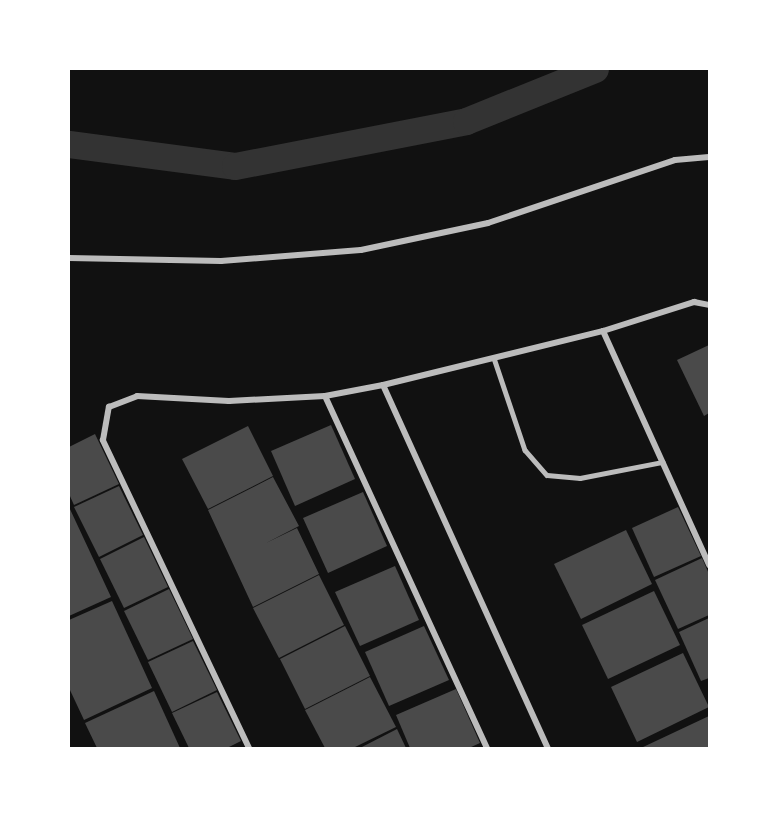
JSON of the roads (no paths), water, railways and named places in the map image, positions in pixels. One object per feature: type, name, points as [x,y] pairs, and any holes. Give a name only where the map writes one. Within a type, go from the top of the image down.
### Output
[{"type":"street","points":[[69,258],[220,261],[361,250],[488,223],[675,160],[709,157]]},
{"type":"street","points":[[249,748],[103,440],[104,421],[109,407],[137,396],[229,401],[325,396],[383,385],[603,331],[694,303],[709,305]]},
{"type":"street","points":[[603,331],[709,565]]},
{"type":"street","points":[[383,385],[548,748]]},
{"type":"street","points":[[325,396],[487,748]]},
{"type":"lane","points":[[494,358],[525,450],[547,475],[580,478],[662,462]]},
{"type":"waterway","points":[[69,144],[235,166],[466,121],[595,69]]}]
